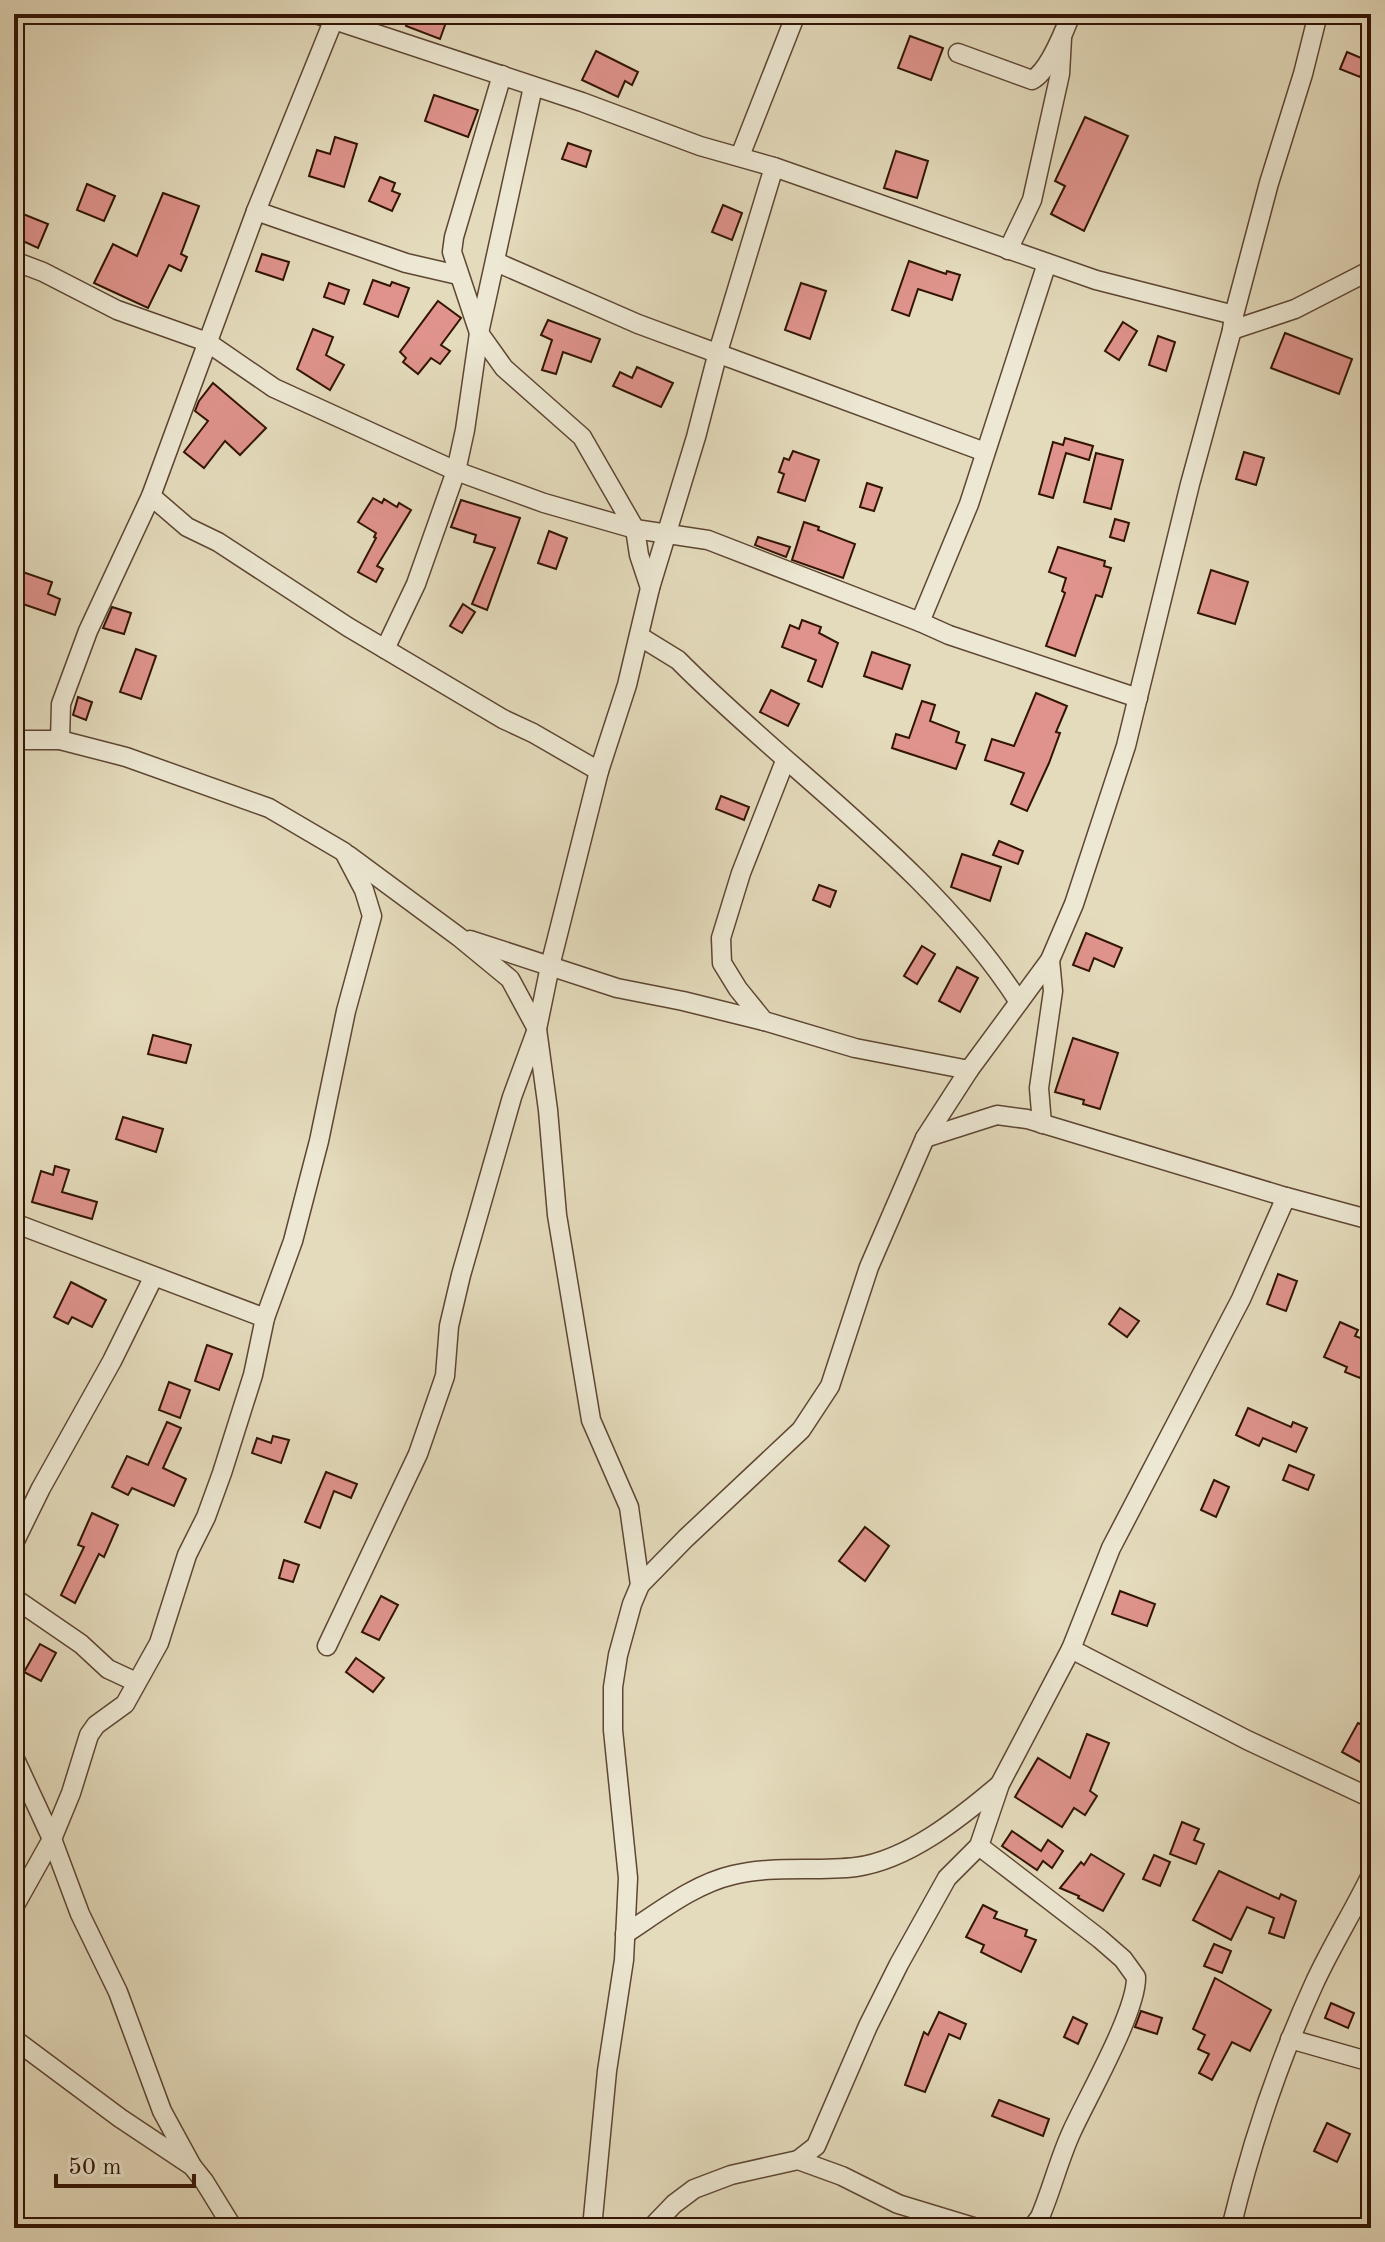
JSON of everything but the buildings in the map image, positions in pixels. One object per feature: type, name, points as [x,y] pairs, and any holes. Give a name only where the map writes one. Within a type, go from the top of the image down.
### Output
[{"type":"street","points":[[316,14],[336,17],[700,146],[774,167],[1096,280],[1233,322],[1295,309],[1371,270]]},
{"type":"street","points":[[740,156],[796,14]]},
{"type":"street","points":[[958,53],[1032,80],[1039,76],[1062,38],[1071,14]]},
{"type":"street","points":[[592,2228],[607,2071],[624,1960],[628,1878],[613,1730],[613,1687],[632,1604],[640,1585],[801,1430],[830,1386],[869,1267],[925,1138],[969,1070],[1050,960],[1074,904],[1126,746],[1190,484],[1269,183],[1318,14]]},
{"type":"street","points":[[60,740],[61,704],[104,593],[151,496],[256,211],[336,17]]},
{"type":"street","points":[[1008,250],[1032,200],[1060,74],[1062,38]]},
{"type":"street","points":[[502,75],[454,237],[452,252],[458,275],[479,333],[504,368],[582,437],[635,529],[639,555],[650,588]]},
{"type":"street","points":[[385,649],[416,584],[456,471],[479,333],[533,87]]},
{"type":"street","points":[[327,1646],[399,1497],[445,1376],[449,1326],[461,1275],[512,1097],[537,1029],[599,771],[627,685],[665,535],[774,167]]},
{"type":"street","points":[[256,211],[406,263],[458,275]]},
{"type":"street","points":[[14,261],[43,272],[117,310],[207,342],[274,388],[456,471],[544,503],[635,529],[708,540],[949,635],[1138,698]]},
{"type":"street","points":[[496,262],[638,324],[985,452]]},
{"type":"street","points":[[920,622],[969,504],[1047,263]]},
{"type":"street","points":[[151,496],[187,527],[218,542],[385,649],[599,771]]},
{"type":"street","points":[[639,636],[678,660],[936,897],[992,961],[1019,1002]]},
{"type":"street","points":[[14,741],[60,740],[126,757],[269,808],[344,852],[510,979],[537,1029],[557,1215],[591,1420],[629,1507],[640,1585]]},
{"type":"street","points":[[764,1021],[722,963],[721,938],[741,873],[785,761]]},
{"type":"street","points":[[14,1907],[52,1839],[71,1793],[89,1735],[104,1718],[125,1704],[159,1643],[187,1555],[206,1517],[222,1473],[253,1375],[265,1318],[293,1241],[319,1141],[346,1011],[372,916],[364,890],[344,852]]},
{"type":"street","points":[[459,937],[617,988],[764,1021],[855,1048],[969,1070]]},
{"type":"street","points":[[1042,1124],[1039,1088],[1053,991],[1050,960]]},
{"type":"street","points":[[925,1138],[997,1115],[1042,1124],[1371,1220]]},
{"type":"street","points":[[651,2228],[674,2204],[705,2184],[798,2160],[811,2152],[821,2138],[868,2026],[947,1878],[979,1846],[1000,1784],[1071,1649],[1111,1548],[1241,1299],[1286,1197]]},
{"type":"street","points":[[14,1223],[265,1318]]},
{"type":"street","points":[[14,1543],[153,1278]]},
{"type":"street","points":[[14,1598],[81,1644],[108,1669],[136,1682]]},
{"type":"street","points":[[1071,1649],[1247,1740],[1371,1798]]},
{"type":"street","points":[[14,1757],[52,1839],[80,1914],[118,1992],[162,2111],[192,2166],[233,2228]]},
{"type":"street","points":[[625,1934],[702,1886],[733,1875],[768,1870],[859,1866],[895,1854],[951,1825],[1000,1784]]},
{"type":"street","points":[[979,1846],[1100,1939],[1123,1959],[1136,1977],[1134,1993],[1123,2022],[1072,2132],[1040,2217],[1032,2228]]},
{"type":"street","points":[[1231,2228],[1248,2155],[1290,2039],[1314,1984],[1371,1875]]},
{"type":"street","points":[[14,2039],[120,2118],[192,2166]]},
{"type":"street","points":[[1290,2039],[1371,2062]]},
{"type":"street","points":[[798,2160],[842,2176],[898,2204],[977,2228]]}]
